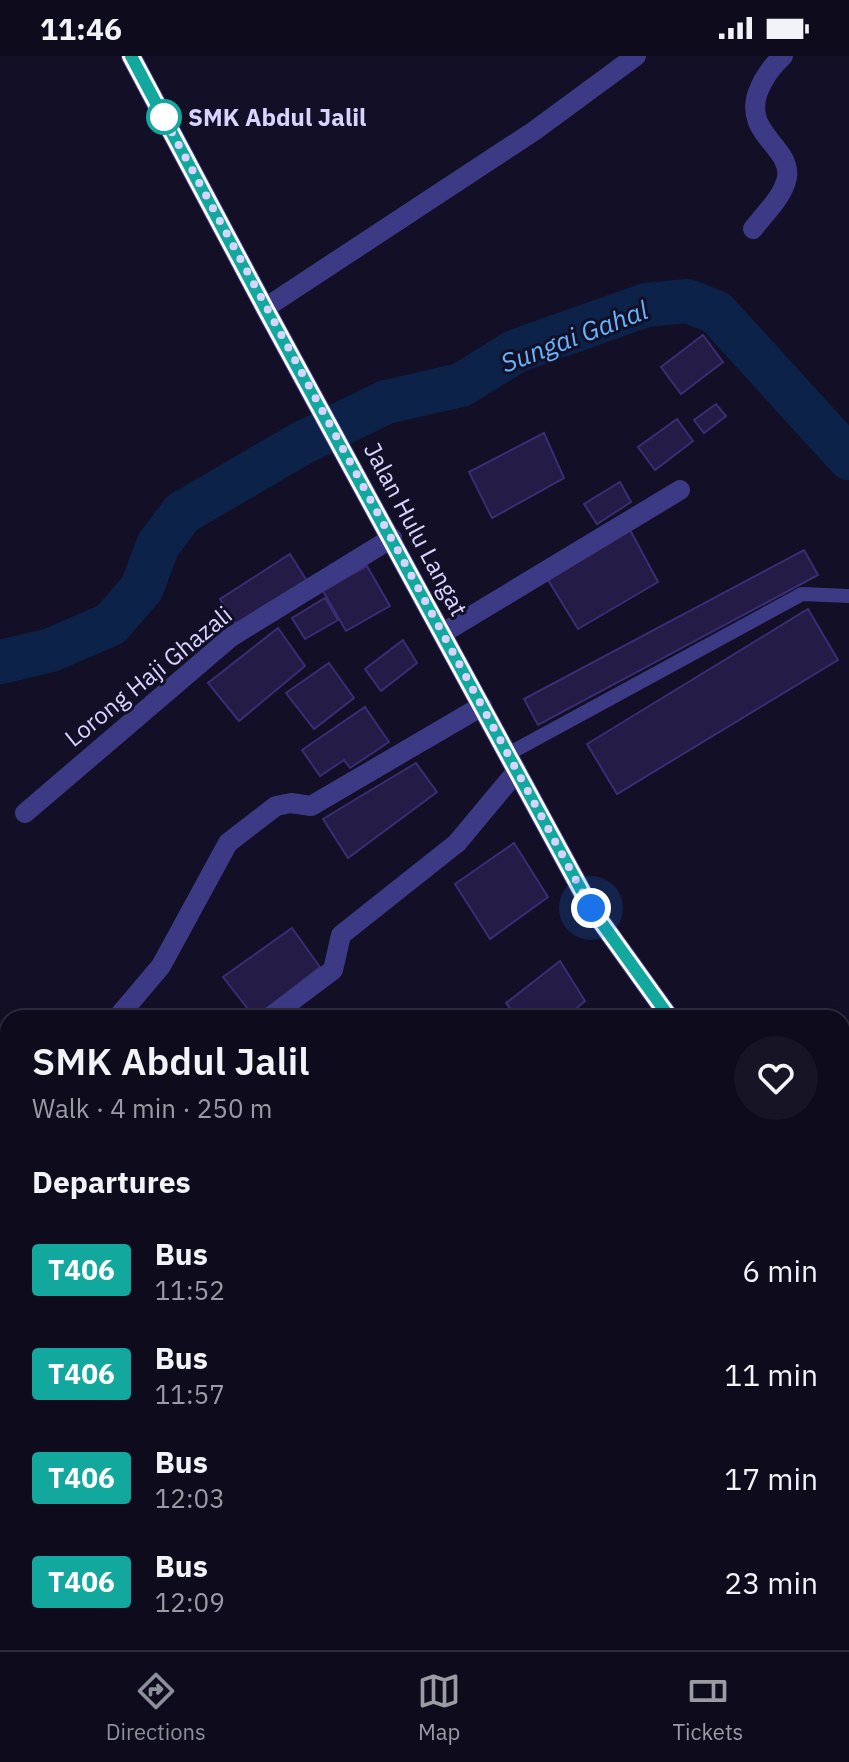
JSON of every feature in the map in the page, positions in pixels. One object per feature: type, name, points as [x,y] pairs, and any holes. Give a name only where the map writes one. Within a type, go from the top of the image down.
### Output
[{"type":"street","name":"Jalan Hulu Langat","points":[[131,56],[591,908],[664,1010]]},
{"type":"street","points":[[265,308],[534,131],[636,56]]},
{"type":"street","points":[[753,229],[782,192],[787,176],[786,165],[756,121],[754,105],[763,81],[783,56]]},
{"type":"street","points":[[443,633],[680,490]]},
{"type":"street","name":"Lorong Haji Ghazali","points":[[25,813],[231,637],[392,538]]},
{"type":"street","points":[[124,1010],[161,966],[218,856],[232,838],[276,806],[291,803],[311,806],[482,706]]},
{"type":"street","points":[[280,1010],[333,970],[341,935],[457,843],[513,762]]},
{"type":"lane","points":[[513,762],[802,594],[849,596]]},
{"type":"building","points":[[703,335],[723,362],[681,394],[661,367]]},
{"type":"building","points":[[716,404],[726,416],[704,433],[694,420]]},
{"type":"building","points":[[677,419],[693,441],[655,470],[638,447]]},
{"type":"building","points":[[544,433],[564,478],[492,518],[469,472]]},
{"type":"building","points":[[620,482],[631,502],[597,524],[584,504]]},
{"type":"building","points":[[629,528],[658,582],[578,629],[545,575]]},
{"type":"building","points":[[804,550],[818,575],[538,725],[524,699]]},
{"type":"building","points":[[290,554],[307,581],[238,627],[220,599]]},
{"type":"building","points":[[367,566],[390,606],[346,631],[323,591]]},
{"type":"building","points":[[325,598],[338,620],[305,639],[292,618]]},
{"type":"building","points":[[808,609],[838,660],[617,794],[587,744]]},
{"type":"building","points":[[278,628],[305,666],[239,721],[208,683]]},
{"type":"building","points":[[403,640],[417,663],[381,691],[365,669]]},
{"type":"building","points":[[329,663],[354,698],[314,729],[286,693]]},
{"type":"building","points":[[365,707],[389,742],[350,768],[344,760],[320,776],[302,750]]},
{"type":"building","points":[[416,763],[437,792],[348,858],[323,819]]},
{"type":"building","points":[[514,843],[548,897],[490,939],[455,884]]},
{"type":"building","points":[[292,928],[320,967],[265,1010],[249,1010],[223,977]]},
{"type":"building","points":[[560,961],[585,1001],[574,1010],[511,1010],[506,1003]]},
{"type":"waterway","name":"Sungai Gahal","points":[[0,662],[51,650],[111,624],[142,588],[158,545],[182,513],[302,443],[386,402],[461,385],[516,351],[646,305],[687,301],[716,312],[849,458]]},
{"type":"bus line","name":"T406","points":[[131,56],[591,908],[664,1010]]},
{"type":"place","name":"SMK Abdul Jalil","points":[[164,117]]},
{"type":"route","points":[[164,117],[161,112],[591,908]]}]
